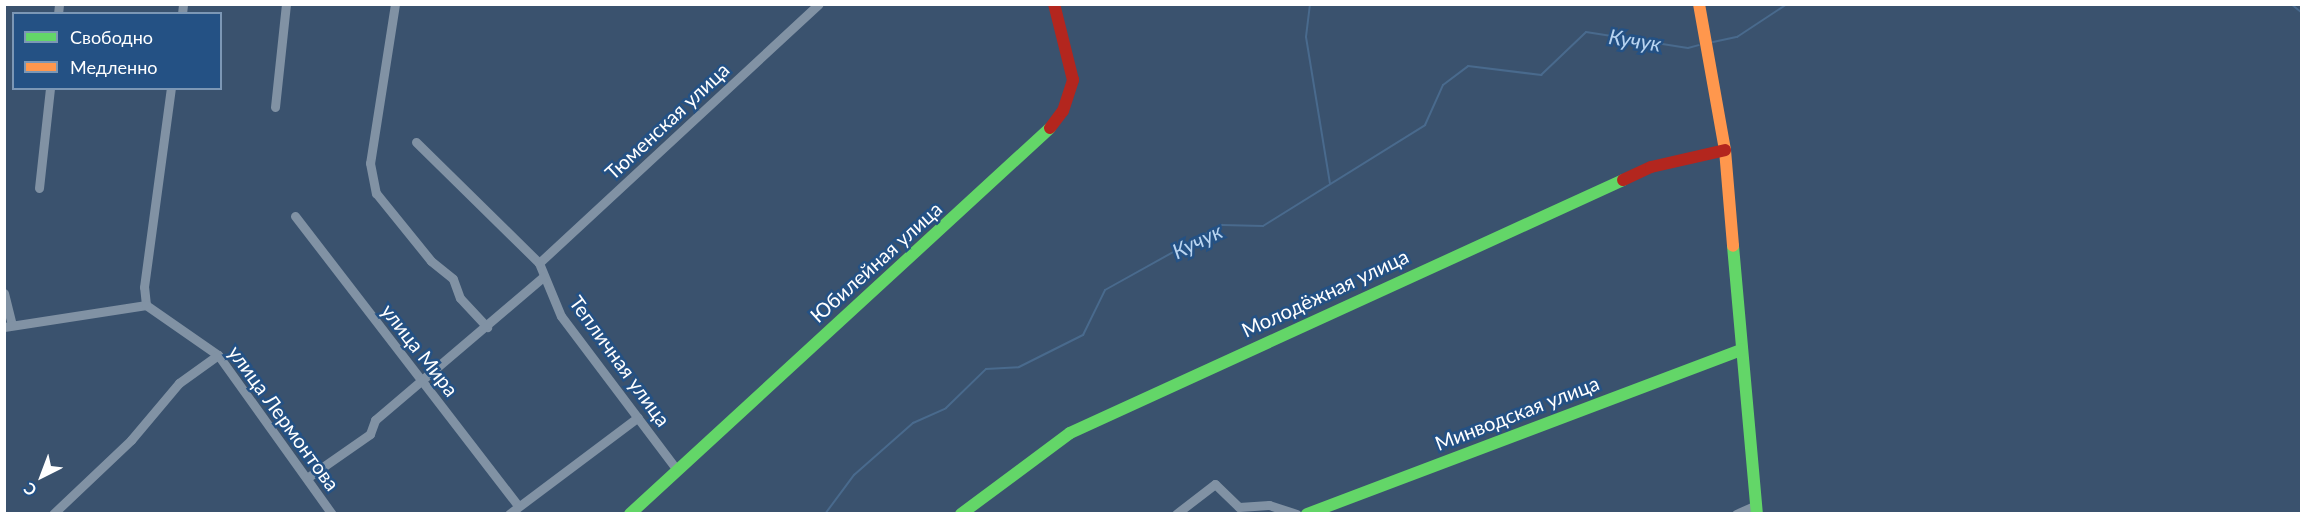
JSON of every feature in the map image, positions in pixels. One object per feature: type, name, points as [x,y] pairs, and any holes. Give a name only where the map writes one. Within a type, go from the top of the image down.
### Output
[{"type":"street","points":[[275,107],[286,4]]},
{"type":"street","points":[[395,4],[370,162],[376,193],[431,261],[453,279],[460,298],[487,327]]},
{"type":"street","name":"Тюменская улица","points":[[539,263],[819,4]]},
{"type":"street","name":"Юбилейная улица","points":[[630,513],[1050,128],[1067,104],[1073,80],[1054,4]]},
{"type":"street","points":[[1699,4],[1725,150],[1757,509],[1736,513]]},
{"type":"street","points":[[39,188],[50,90]]},
{"type":"street","points":[[4,293],[8,326],[146,304],[144,287],[171,90]]},
{"type":"street","name":"Тепличная улица","points":[[416,142],[539,263],[561,316],[677,470]]},
{"type":"street","name":"Молодёжная улица","points":[[961,513],[1081,428],[1651,167],[1725,150]]},
{"type":"street","name":"улица Мира","points":[[295,216],[518,506]]},
{"type":"street","points":[[307,478],[370,434],[375,420],[422,383],[543,277]]},
{"type":"street","name":"улица Лермонтова","points":[[146,304],[218,355],[332,513]]},
{"type":"street","name":"Минводская улица","points":[[1307,513],[1742,350]]},
{"type":"street","points":[[53,513],[131,440],[178,383],[218,355]]},
{"type":"street","points":[[509,513],[638,417]]},
{"type":"street","points":[[1176,513],[1215,484],[1237,510],[1269,506],[1292,513]]},
{"type":"waterway","points":[[1310,4],[1306,37],[1330,183]]},
{"type":"waterway","name":"Кучук","points":[[1713,42],[1737,37],[1787,4]]},
{"type":"waterway","name":"Кучук","points":[[2291,4],[2302,13]]},
{"type":"waterway","name":"Кучук","points":[[825,514],[854,475],[913,423],[946,408],[986,369],[1019,367],[1083,335],[1105,290],[1222,225],[1263,226],[1425,125],[1443,85],[1468,66],[1541,75],[1586,32],[1688,48],[1699,45]]},
{"type":"traffic: fast","points":[[630,514],[1050,128]]},
{"type":"traffic: fast","points":[[961,514],[1070,433],[1623,180]]},
{"type":"traffic: fast","points":[[1733,246],[1757,514]]},
{"type":"traffic: fast","points":[[1307,514],[1742,350]]},
{"type":"traffic: slow","points":[[1699,4],[1725,150],[1733,246]]},
{"type":"traffic: jam","points":[[1050,128],[1063,111],[1073,80],[1054,4]]},
{"type":"traffic: jam","points":[[1623,180],[1651,167],[1725,150]]}]
